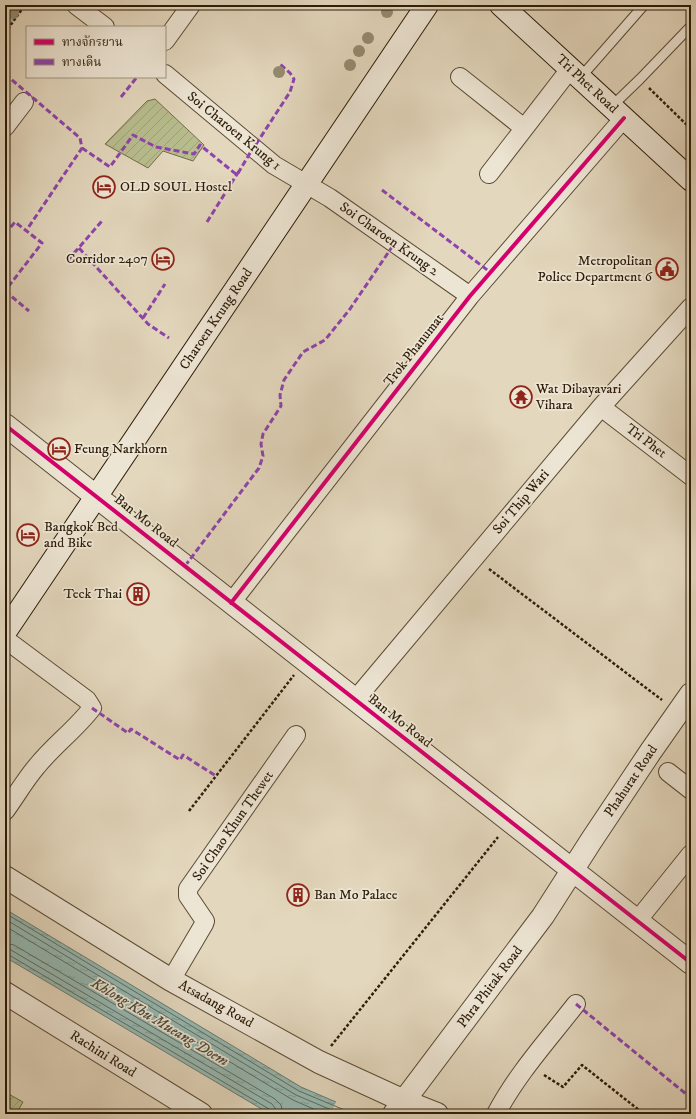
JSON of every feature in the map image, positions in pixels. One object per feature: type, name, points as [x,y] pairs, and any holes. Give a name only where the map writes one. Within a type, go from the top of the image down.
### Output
[{"type":"street","points":[[76,5],[104,26]]},
{"type":"street","points":[[166,40],[191,5]]},
{"type":"street","name":"Charoen Krung Road","points":[[5,632],[427,5]]},
{"type":"street","name":"Tri Phet Road","points":[[501,5],[691,180]]},
{"type":"street","points":[[489,174],[524,128],[575,73]]},
{"type":"street","name":"Soi Charoen Krung 1","points":[[166,75],[274,165],[306,184]]},
{"type":"street","points":[[460,77],[524,128]]},
{"type":"street","points":[[5,127],[24,102]]},
{"type":"street","name":"Trok Phanumat","points":[[231,602],[470,296],[618,112]]},
{"type":"street","name":"Soi Charoen Krung 2","points":[[306,184],[330,198],[470,296]]},
{"type":"street","name":"Soi Thip Wari","points":[[355,700],[601,407],[690,310]]},
{"type":"street","name":"Tri Phet","points":[[601,407],[691,476]]},
{"type":"street","name":"Ban Mo Road","points":[[5,425],[691,963]]},
{"type":"street","points":[[5,639],[87,700],[92,708],[66,737],[36,766],[5,811]]},
{"type":"street","name":"Phahurat Road","points":[[573,870],[599,828],[691,694]]},
{"type":"street","name":"Soi Chao Khun Thewet","points":[[171,980],[205,920],[188,896],[188,889],[296,736]]},
{"type":"street","points":[[668,772],[691,790]]},
{"type":"street","points":[[638,921],[691,854]]},
{"type":"street","name":"Phra Phitak Road","points":[[399,1108],[543,916],[573,870]]},
{"type":"street","name":"Atsadang Road","points":[[5,877],[171,980],[399,1108],[436,1114]]},
{"type":"street","name":"Rachini Road","points":[[5,993],[187,1109]]},
{"type":"street","points":[[496,1114],[505,1096],[528,1064],[576,1004]]},
{"type":"lane","points":[[575,73],[644,5]]},
{"type":"lane","points":[[618,112],[640,79],[691,26]]},
{"type":"path","points":[[5,33],[25,5]]},
{"type":"path","points":[[640,79],[691,129]]},
{"type":"path","points":[[474,557],[678,712]]},
{"type":"path","points":[[189,811],[305,660]]},
{"type":"path","points":[[319,1062],[511,822]]},
{"type":"path","points":[[528,1064],[563,1087],[582,1065],[644,1114]]},
{"type":"green space","points":[[155,99],[204,145],[193,161],[163,151],[148,168],[105,144],[147,101]]},
{"type":"green space","points":[[5,1092],[23,1102],[16,1114],[5,1114]]},
{"type":"water","name":"Khlong Khu Mueang Doem","points":[[5,909],[301,1087],[364,1114],[270,1114],[5,957]]},
{"type":"pier","points":[[337,1100],[365,1112],[366,1114],[337,1114],[333,1108]]},
{"type":"waterway","points":[[5,15],[12,5]]},
{"type":"marked path","points":[[251,152],[290,92],[294,79],[279,63]]},
{"type":"marked path","points":[[5,74],[80,138],[82,148],[26,231]]},
{"type":"marked path","points":[[121,97],[136,78]]},
{"type":"marked path","points":[[82,148],[110,167],[133,135],[156,147],[194,154],[200,145],[237,175],[253,148]]},
{"type":"marked path","points":[[207,222],[239,171]]},
{"type":"marked path","points":[[382,190],[490,272]]},
{"type":"marked path","points":[[68,260],[102,221]]},
{"type":"marked path","points":[[5,234],[15,222],[42,243],[5,291]]},
{"type":"marked path","points":[[185,566],[259,468],[263,456],[261,444],[263,434],[281,406],[280,395],[284,380],[303,352],[325,340],[350,309],[394,244]]},
{"type":"marked path","points":[[79,248],[148,324],[169,338]]},
{"type":"marked path","points":[[143,318],[165,284]]},
{"type":"marked path","points":[[5,291],[29,311]]},
{"type":"marked path","points":[[92,708],[128,733],[131,729],[180,760],[183,755],[216,776]]},
{"type":"marked path","points":[[576,1004],[691,1098]]},
{"type":"cycle path","points":[[231,603],[470,296],[624,118]]},
{"type":"cycle path","points":[[5,425],[691,963]]},
{"type":"place","name":"OLD SOUL Hostel","points":[[104,187]]},
{"type":"place","name":"Corridor 2407","points":[[163,259]]},
{"type":"place","name":"Metropolitan Police Department 6","points":[[667,269]]},
{"type":"place","name":"Wat Dibayavari Vihara","points":[[521,397]]},
{"type":"place","name":"Feung Narkhorn","points":[[59,449]]},
{"type":"place","name":"Bangkok Bed and Bike","points":[[28,535]]},
{"type":"place","name":"Teck Thai","points":[[138,594]]},
{"type":"place","name":"Ban Mo Palace","points":[[298,895]]}]
